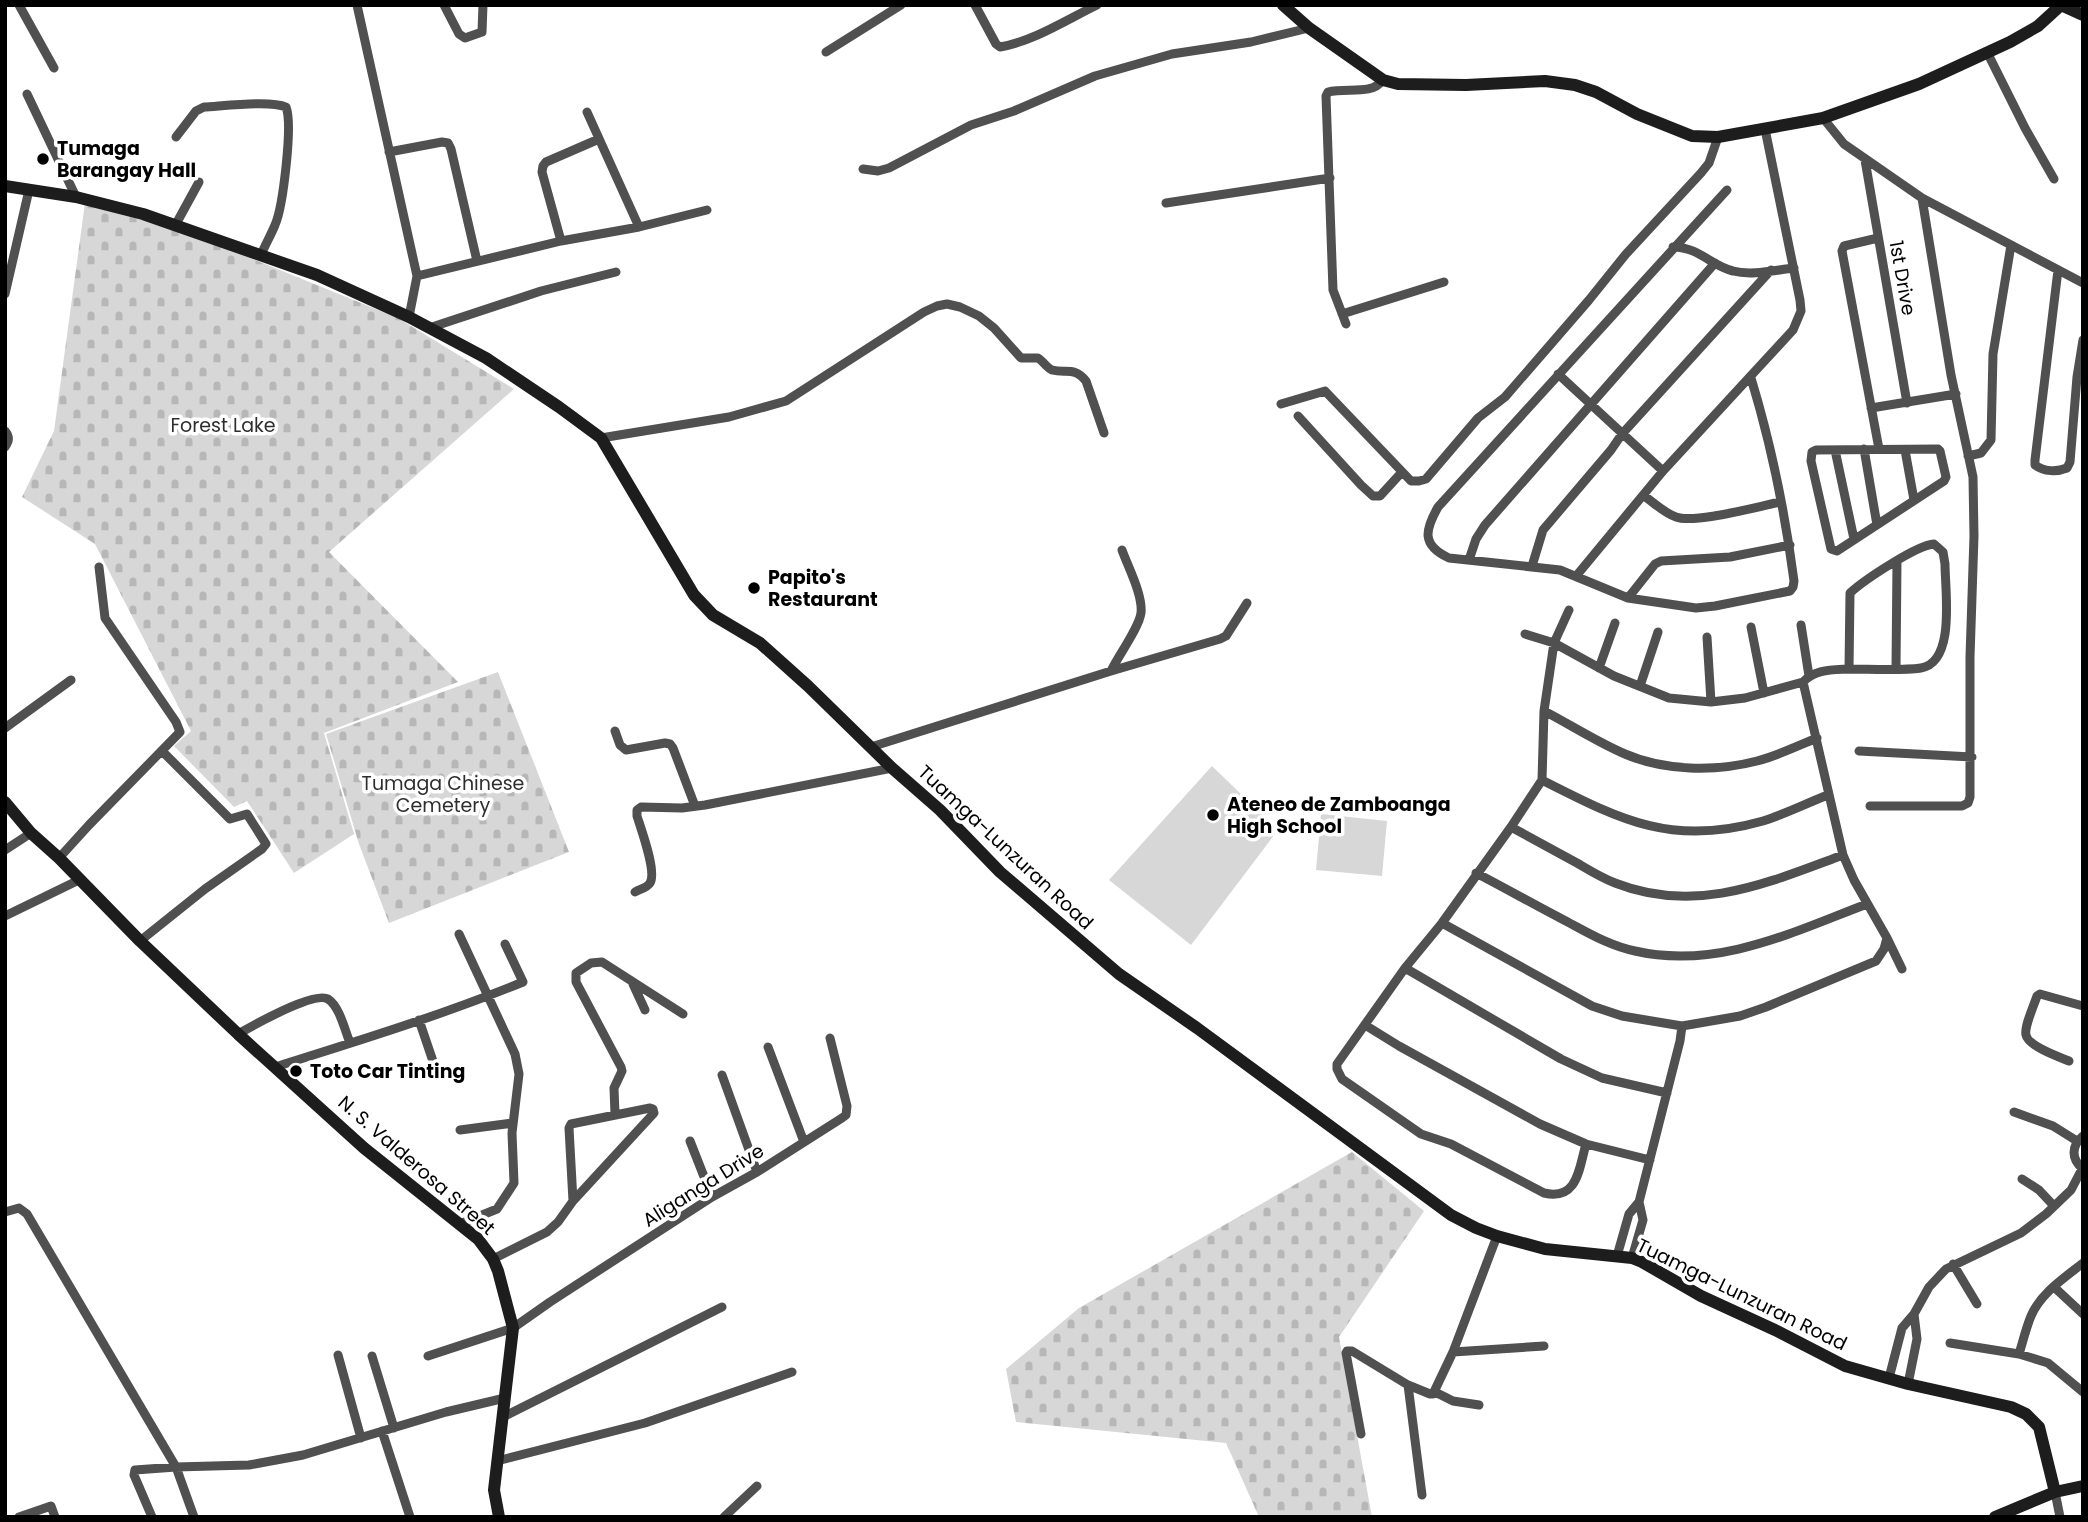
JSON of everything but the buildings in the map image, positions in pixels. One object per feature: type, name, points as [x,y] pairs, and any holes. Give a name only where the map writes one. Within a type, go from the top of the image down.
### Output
[{"type":"street","points":[[19,5],[54,68]]},
{"type":"street","points":[[444,5],[459,34],[465,38],[482,32],[483,5]]},
{"type":"street","points":[[826,52],[901,5]]},
{"type":"street","points":[[975,5],[1000,47],[1038,34],[1097,5]]},
{"type":"street","points":[[1283,5],[1309,28],[1383,80],[1398,84],[1466,85],[1545,81],[1575,85],[1692,136],[1718,137],[1822,118],[1919,84],[2038,26],[2061,5],[2083,15]]},
{"type":"street","points":[[360,6],[417,276],[409,317]]},
{"type":"street","points":[[863,169],[878,171],[889,168],[971,125],[1014,111],[1095,76],[1172,54],[1251,42],[1309,28]]},
{"type":"street","points":[[1987,52],[2054,179]]},
{"type":"street","points":[[1346,324],[1333,290],[1327,93],[1346,89],[1371,89],[1378,87],[1383,80]]},
{"type":"street","points":[[27,94],[76,197]]},
{"type":"street","points":[[176,137],[196,111],[204,107],[267,104],[286,107],[289,120],[288,139],[279,208],[275,226],[261,255]]},
{"type":"street","points":[[587,112],[639,226]]},
{"type":"street","points":[[1822,118],[1844,144],[1922,198],[2083,283]]},
{"type":"street","points":[[1577,575],[1663,471],[1751,377],[1793,330],[1800,318],[1794,268],[1765,129]]},
{"type":"street","points":[[1281,404],[1325,391],[1410,481],[1426,479],[1478,418],[1505,397],[1626,254],[1709,163],[1718,137]]},
{"type":"street","points":[[562,241],[542,172],[543,166],[546,162],[599,139]]},
{"type":"street","points":[[389,152],[448,143],[477,261]]},
{"type":"street","name":"1st Drive","points":[[1866,160],[1906,403]]},
{"type":"street","points":[[1166,203],[1330,178]]},
{"type":"street","points":[[176,225],[199,183]]},
{"type":"street","name":"Tuamga-Lunzuran Road","points":[[5,186],[76,197],[176,225],[317,275],[409,317],[486,358],[601,438],[694,595],[713,615],[760,643],[808,686],[892,768],[940,810],[1000,872],[1119,974],[1451,1214],[1497,1236],[1545,1249],[1632,1258],[1701,1296],[1845,1366],[1908,1384],[2011,1407],[2026,1414],[2039,1427],[2055,1492]]},
{"type":"street","points":[[5,294],[29,190]]},
{"type":"street","points":[[1727,190],[1438,507],[1429,523],[1429,542],[1435,551],[1449,558],[1560,570],[1628,598],[1696,608],[1790,591],[1794,584],[1790,545],[1762,412],[1751,377]]},
{"type":"street","points":[[1870,806],[1966,805],[1970,797],[1973,477],[1922,198]]},
{"type":"street","points":[[417,276],[707,210]]},
{"type":"street","points":[[1878,238],[1849,244],[1844,246],[1842,251],[1879,449]]},
{"type":"street","points":[[1968,456],[1981,453],[1991,440],[1993,354],[2011,245]]},
{"type":"street","points":[[1673,247],[1690,249],[1734,272],[1794,268]]},
{"type":"street","points":[[1469,560],[1485,525],[1715,263]]},
{"type":"street","points":[[1531,566],[1543,530],[1622,435],[1771,270]]},
{"type":"street","points":[[2058,270],[2035,460],[2035,466],[2041,469],[2063,470],[2070,462],[2083,340]]},
{"type":"street","points":[[429,328],[541,291],[616,272]]},
{"type":"street","points":[[1342,314],[1444,282]]},
{"type":"street","points":[[601,438],[729,418],[786,401],[924,312],[947,304],[961,307],[979,316],[994,328],[1021,358],[1038,358],[1053,370],[1070,370],[1083,376],[1104,433]]},
{"type":"street","points":[[1558,374],[1663,471]]},
{"type":"street","points":[[1871,408],[1956,394]]},
{"type":"street","points":[[1298,416],[1373,496],[1380,496],[1402,472]]},
{"type":"street","points":[[5,431],[9,441],[5,447]]},
{"type":"street","points":[[1864,449],[1877,525]]},
{"type":"street","points":[[1879,449],[1939,449],[1946,477],[1942,483],[1837,551],[1833,551],[1829,545],[1811,456],[1814,451],[1879,449]]},
{"type":"street","points":[[1835,450],[1854,539]]},
{"type":"street","points":[[1905,450],[1914,500]]},
{"type":"street","points":[[1643,495],[1667,513],[1684,519],[1781,502]]},
{"type":"street","points":[[1525,634],[1554,643],[1614,676],[1669,698],[1711,702],[1764,693],[1823,671],[1922,668],[1934,662],[1940,655],[1945,640],[1945,564],[1943,552],[1934,544],[1926,545],[1897,561],[1850,593],[1849,669]]},
{"type":"street","points":[[1628,598],[1655,564],[1661,561],[1730,558],[1790,545]]},
{"type":"street","points":[[1111,671],[1139,621],[1142,610],[1122,550]]},
{"type":"street","points":[[1896,668],[1897,561]]},
{"type":"street","points":[[59,858],[178,735],[179,729],[105,618],[99,567]]},
{"type":"street","points":[[871,747],[1220,639],[1226,636],[1247,603]]},
{"type":"street","points":[[1569,610],[1554,643],[1544,711],[1542,780],[1442,923],[1405,968],[1337,1064],[1342,1079],[1421,1134],[1451,1144],[1544,1193],[1563,1194],[1570,1189],[1586,1144]]},
{"type":"street","points":[[1599,668],[1615,623]]},
{"type":"street","points":[[1801,625],[1806,679],[1828,795],[1843,855],[1902,969]]},
{"type":"street","points":[[1751,627],[1764,693]]},
{"type":"street","points":[[1640,687],[1658,632]]},
{"type":"street","points":[[1707,636],[1711,702]]},
{"type":"street","points":[[5,729],[71,680]]},
{"type":"street","points":[[1544,711],[1627,755],[1665,765],[1697,768],[1758,761],[1817,738]]},
{"type":"street","points":[[615,731],[620,746],[626,750],[670,744],[695,806]]},
{"type":"street","points":[[141,942],[205,889],[266,844],[247,814],[230,819],[162,751]]},
{"type":"street","points":[[1858,751],[1972,757]]},
{"type":"street","points":[[635,892],[646,887],[652,878],[652,868],[637,816],[637,810],[641,807],[695,806],[892,768]]},
{"type":"street","points":[[1542,780],[1629,820],[1657,829],[1687,832],[1728,828],[1765,820],[1828,795]]},
{"type":"street","name":"N. S. Valderosa Street","points":[[5,802],[31,833],[238,1034],[364,1148],[478,1239],[493,1259],[513,1328],[494,1490],[499,1517]]},
{"type":"street","points":[[1511,827],[1614,883],[1643,892],[1674,897],[1734,892],[1843,855]]},
{"type":"street","points":[[5,850],[31,833]]},
{"type":"street","points":[[1476,873],[1597,938],[1633,951],[1663,956],[1696,957],[1748,948],[1867,904]]},
{"type":"street","points":[[5,916],[81,880]]},
{"type":"street","points":[[1442,923],[1592,1006],[1622,1016],[1682,1026],[1740,1016],[1876,961],[1887,938]]},
{"type":"street","points":[[459,934],[517,1063],[519,1074],[513,1123],[514,1184],[497,1209],[460,1224]]},
{"type":"street","points":[[275,1067],[419,1020],[523,982],[505,944]]},
{"type":"street","points":[[615,1114],[614,1088],[622,1071],[621,1067],[576,982],[576,974],[591,963],[602,962],[683,1014]]},
{"type":"street","points":[[1405,968],[1561,1059],[1602,1078],[1667,1093]]},
{"type":"street","points":[[632,983],[645,1010]]},
{"type":"street","points":[[2069,1062],[2033,1044],[2026,1038],[2025,1032],[2040,994],[2083,1006]]},
{"type":"street","points":[[238,1034],[291,1007],[323,998],[329,1000],[336,1009],[350,1043]]},
{"type":"street","points":[[419,1020],[438,1076]]},
{"type":"street","points":[[1365,1025],[1540,1124],[1586,1144],[1650,1160]]},
{"type":"street","points":[[1632,1258],[1643,1220],[1640,1202],[1682,1026]]},
{"type":"street","name":"Aliganga Drive","points":[[428,1356],[513,1328],[712,1197],[757,1172],[846,1115],[847,1109],[830,1038]]},
{"type":"street","points":[[768,1047],[804,1142]]},
{"type":"street","points":[[722,1075],[757,1172]]},
{"type":"street","points":[[493,1259],[547,1232],[558,1222],[573,1200],[654,1111],[650,1108],[571,1124],[569,1128],[573,1200]]},
{"type":"street","points":[[1889,1378],[1900,1332],[1929,1287],[1945,1269],[2021,1233],[2071,1190],[2083,1169],[2074,1159],[2073,1153],[2080,1139],[2014,1112]]},
{"type":"street","points":[[460,1130],[513,1123]]},
{"type":"street","points":[[690,1141],[712,1197]]},
{"type":"street","points":[[2022,1178],[2039,1189],[2054,1206]]},
{"type":"street","points":[[1617,1256],[1629,1214],[1640,1202]]},
{"type":"street","points":[[5,1212],[19,1208],[27,1214],[176,1467],[194,1517]]},
{"type":"street","points":[[1435,1392],[1497,1236]]},
{"type":"street","points":[[1954,1264],[1977,1304]]},
{"type":"street","points":[[2019,1354],[2031,1315],[2039,1302],[2083,1264]]},
{"type":"street","points":[[2054,1287],[2083,1314]]},
{"type":"street","points":[[503,1417],[722,1307]]},
{"type":"street","points":[[1908,1384],[1917,1339],[1914,1314]]},
{"type":"street","points":[[1950,1343],[2019,1354],[2048,1363],[2083,1392]]},
{"type":"street","points":[[1453,1352],[1544,1346]]},
{"type":"street","points":[[1361,1434],[1346,1355],[1348,1351],[1408,1385],[1430,1394],[1435,1392],[1453,1401],[1479,1405]]},
{"type":"street","points":[[338,1355],[360,1438]]},
{"type":"street","points":[[372,1356],[394,1428]]},
{"type":"street","points":[[497,1461],[645,1423],[792,1371]]},
{"type":"street","points":[[1408,1385],[1422,1495]]},
{"type":"street","points":[[152,1517],[133,1473],[135,1471],[147,1468],[248,1465],[303,1455],[446,1412],[505,1398]]},
{"type":"street","points":[[382,1432],[410,1517]]},
{"type":"street","points":[[724,1517],[757,1486]]},
{"type":"street","points":[[1995,1517],[2055,1492],[2083,1486]]},
{"type":"street","points":[[2055,1492],[2060,1517]]},
{"type":"street","points":[[19,1517],[51,1506],[55,1517]]},
{"type":"green space","name":"Forest Lake","points":[[85,203],[184,231],[398,318],[514,389],[329,552],[458,682],[324,733],[354,834],[294,873],[247,801],[234,807],[174,746],[191,731],[95,544],[22,497],[54,431]]},
{"type":"green space","name":"Tumaga Chinese Cemetery","points":[[498,672],[569,852],[389,923],[359,844],[326,734]]},
{"type":"green space","points":[[1212,766],[1278,830],[1191,945],[1109,880]]},
{"type":"green space","points":[[1321,814],[1387,821],[1382,876],[1316,870]]},
{"type":"green space","points":[[1352,1152],[1424,1211],[1339,1337],[1372,1517],[1259,1517],[1226,1443],[1016,1422],[1006,1369],[1079,1308]]},
{"type":"place","name":"Tumaga Barangay Hall","points":[[43,159]]},
{"type":"place","name":"Papito's Restaurant","points":[[754,588]]},
{"type":"place","name":"Ateneo de Zamboanga High School","points":[[1213,815]]},
{"type":"place","name":"Toto Car Tinting","points":[[296,1071]]}]
